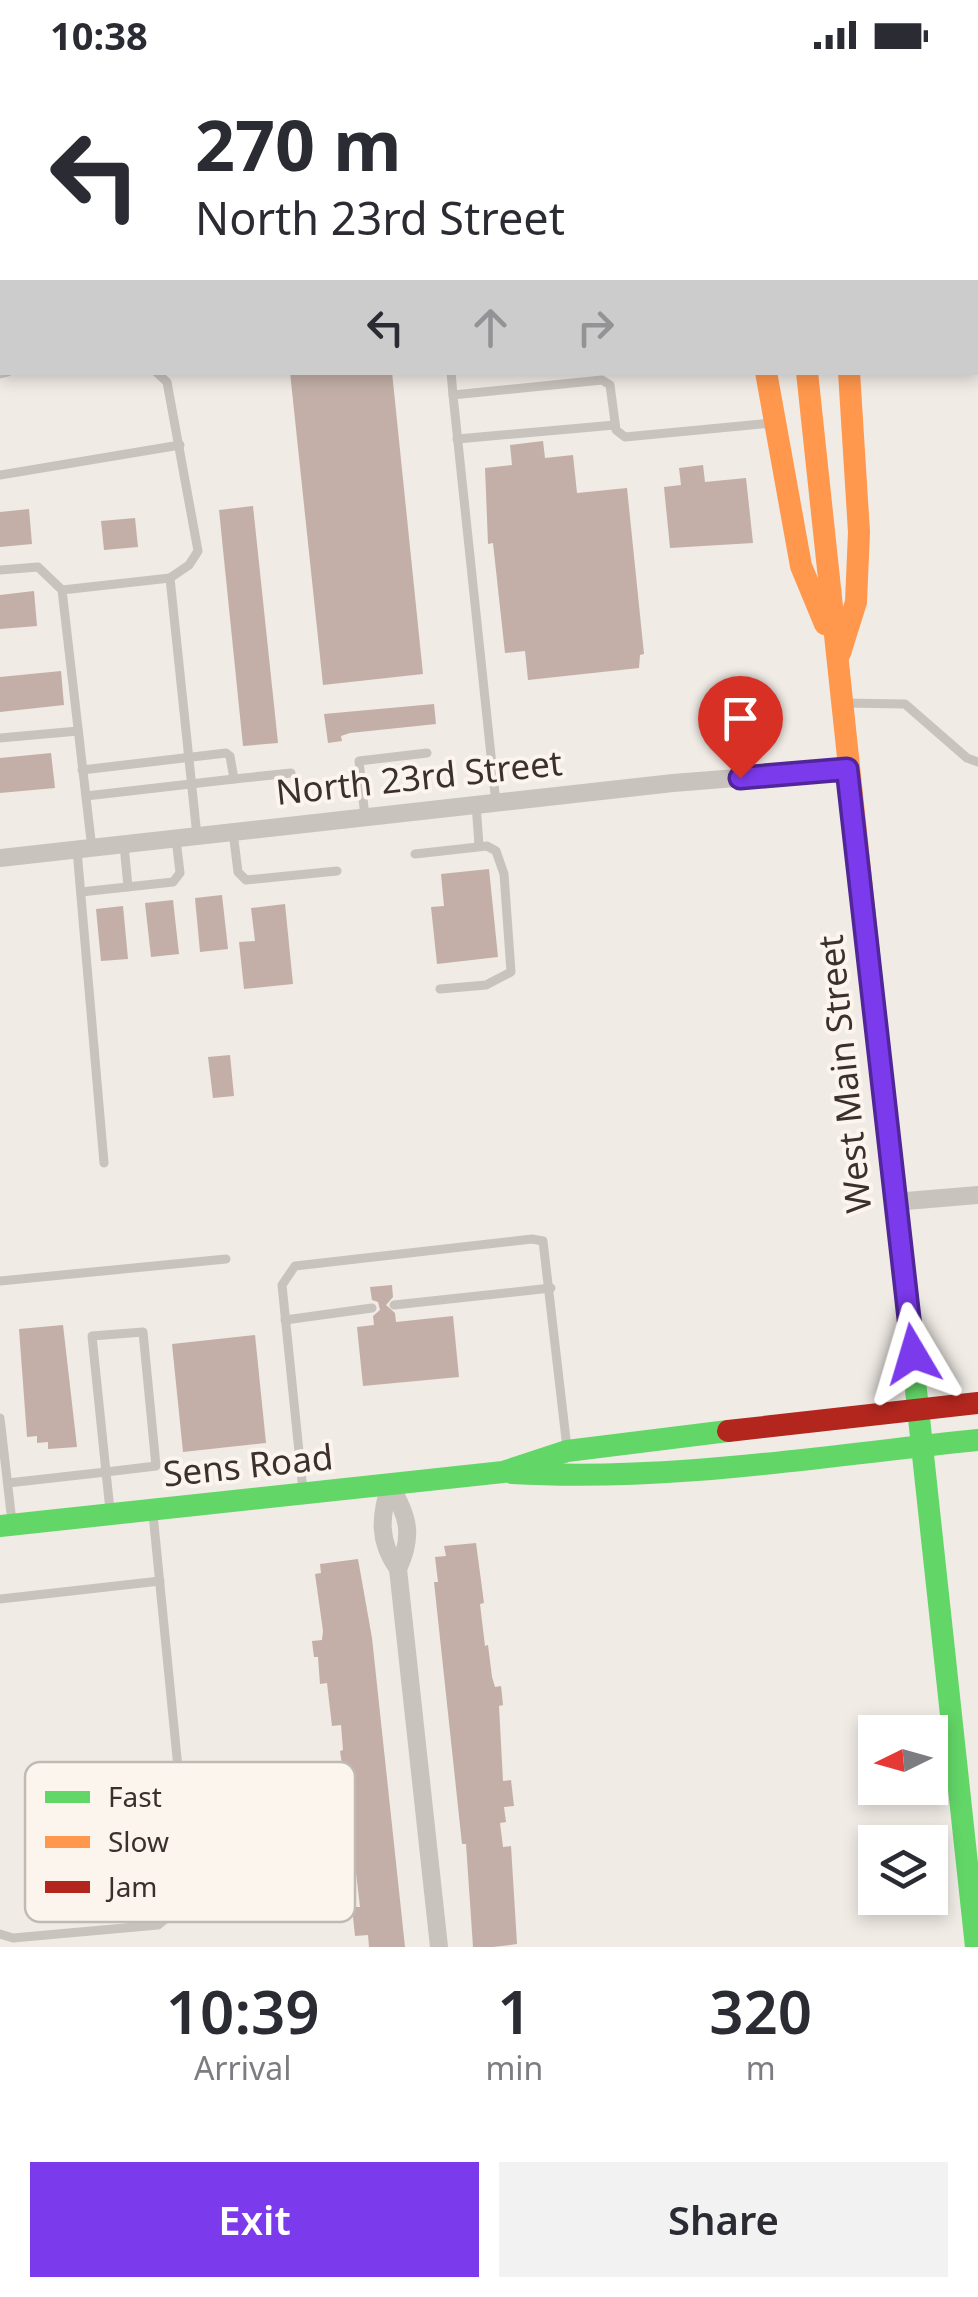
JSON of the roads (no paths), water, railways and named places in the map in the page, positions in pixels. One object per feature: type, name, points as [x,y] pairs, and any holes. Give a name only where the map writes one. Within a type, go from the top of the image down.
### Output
[{"type":"main road","points":[[766,375],[800,566],[836,655]]},
{"type":"main road","name":"West Main Street","points":[[807,375],[976,1947]]},
{"type":"main road","points":[[836,655],[856,602],[857,585],[859,532],[848,375]]},
{"type":"main road","points":[[502,1472],[567,1451],[978,1403]]},
{"type":"main road","points":[[502,1472],[570,1478],[684,1471],[978,1440]]},
{"type":"main road","points":[[567,1451],[570,1478]]},
{"type":"main road","name":"Sens Road","points":[[6,1526],[502,1472]]},
{"type":"street","name":"North 23rd Street","points":[[0,858],[476,804],[847,769]]},
{"type":"street","points":[[894,1202],[978,1194]]},
{"type":"street","points":[[390,1485],[406,1514],[406,1546],[398,1569],[439,1947]]},
{"type":"lane","points":[[62,590],[170,578],[188,565],[198,551],[180,445],[166,382],[159,375]]},
{"type":"lane","points":[[450,375],[496,802]]},
{"type":"lane","points":[[609,375],[619,435],[635,437],[774,422]]},
{"type":"lane","points":[[453,395],[602,380],[610,386]]},
{"type":"lane","points":[[457,439],[615,425]]},
{"type":"lane","points":[[0,475],[180,445]]},
{"type":"lane","points":[[0,570],[38,567],[62,590],[86,796],[81,892],[104,1163]]},
{"type":"lane","points":[[170,578],[197,836]]},
{"type":"lane","points":[[840,704],[906,704],[967,758],[978,762]]},
{"type":"lane","points":[[0,738],[78,731]]},
{"type":"lane","points":[[82,770],[226,753],[234,779]]},
{"type":"lane","points":[[365,816],[359,761],[427,753]]},
{"type":"lane","points":[[86,796],[290,773]]},
{"type":"lane","points":[[476,804],[479,844]]},
{"type":"lane","points":[[233,832],[238,872],[246,880],[337,872]]},
{"type":"lane","points":[[81,892],[179,879],[176,839]]},
{"type":"lane","points":[[415,854],[479,844],[492,848],[500,858],[511,972],[486,985],[440,988]]},
{"type":"lane","points":[[124,845],[128,887]]},
{"type":"lane","points":[[304,1495],[282,1285],[296,1266],[543,1241],[567,1451]]},
{"type":"lane","points":[[0,1281],[226,1259]]},
{"type":"lane","points":[[394,1306],[551,1288]]},
{"type":"lane","points":[[286,1320],[372,1308]]},
{"type":"lane","points":[[8,1483],[106,1472],[156,1466],[143,1332],[92,1336],[106,1472],[110,1515]]},
{"type":"lane","points":[[0,1418],[8,1483],[6,1526]]},
{"type":"lane","points":[[153,1511],[178,1762]]},
{"type":"lane","points":[[0,1598],[160,1581]]},
{"type":"lane","points":[[0,1934],[13,1938],[163,1922]]}]
